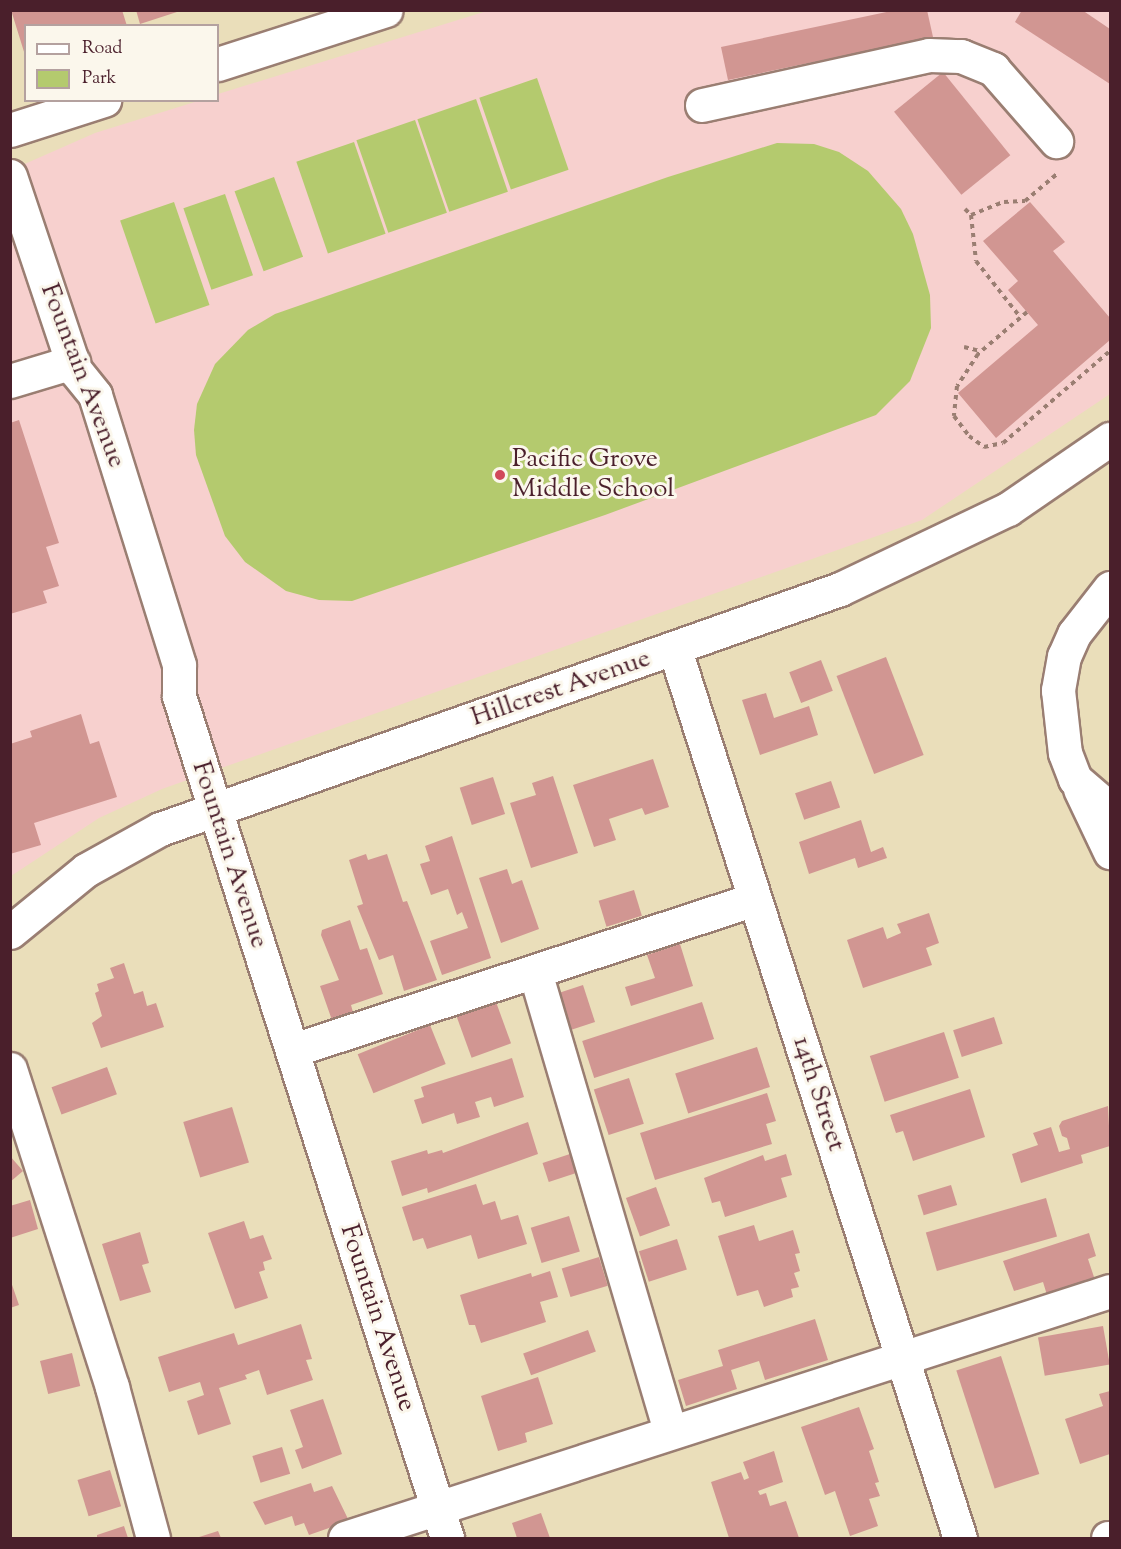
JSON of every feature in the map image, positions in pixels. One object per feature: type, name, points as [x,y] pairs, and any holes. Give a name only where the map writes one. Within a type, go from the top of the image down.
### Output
[{"type":"street","points":[[219,64],[386,10]]},
{"type":"street","points":[[702,105],[929,55],[961,56],[993,69],[1060,154]]},
{"type":"street","points":[[10,130],[98,102]]},
{"type":"street","name":"Fountain Avenue","points":[[10,176],[73,362],[95,395],[179,665],[179,696],[213,807],[442,1524]]},
{"type":"street","points":[[10,381],[73,362]]},
{"type":"street","name":"Hillcrest Avenue","points":[[10,932],[48,898],[121,848],[213,807],[675,650],[840,589],[938,545],[1008,509],[1110,439]]},
{"type":"street","points":[[1110,588],[1074,634],[1064,656],[1058,690],[1065,753],[1110,852]]},
{"type":"street","name":"14th Street","points":[[675,650],[753,900],[904,1358],[960,1539]]},
{"type":"street","points":[[1075,779],[1110,810]]},
{"type":"street","points":[[292,1050],[753,900]]},
{"type":"street","points":[[536,972],[670,1431]]},
{"type":"street","points":[[10,1069],[112,1387],[153,1539]]},
{"type":"street","points":[[345,1539],[442,1524],[670,1431],[1110,1291]]},
{"type":"path","points":[[971,214],[1004,202],[1025,201],[1060,154]]},
{"type":"path","points":[[965,209],[971,214],[976,261],[1020,317]]},
{"type":"path","points":[[1027,312],[981,352],[957,386],[954,416],[969,436],[984,447],[993,447],[1003,443],[1110,351]]},
{"type":"path","points":[[964,347],[981,352]]},
{"type":"shaded area","name":"Pacific Grove Middle School","points":[[487,11],[1110,11],[1110,394],[922,520],[162,789],[99,818],[11,876],[11,170],[95,133],[195,102],[219,102],[219,94]]},
{"type":"green space","points":[[537,78],[569,170],[511,190],[479,98]]},
{"type":"green space","points":[[476,99],[508,192],[449,212],[417,119]]},
{"type":"green space","points":[[415,120],[447,213],[388,233],[356,140]]},
{"type":"green space","points":[[354,142],[386,234],[328,254],[296,162]]},
{"type":"green space","points":[[777,143],[814,144],[839,152],[868,171],[901,209],[913,234],[930,295],[931,328],[910,381],[876,415],[605,515],[352,601],[319,600],[286,591],[245,562],[225,536],[196,455],[194,430],[197,404],[215,364],[248,330],[275,314],[668,177]]},
{"type":"green space","points":[[274,177],[303,257],[264,271],[235,191]]},
{"type":"green space","points":[[225,194],[253,275],[211,290],[183,208]]},
{"type":"green space","points":[[174,202],[209,305],[156,324],[120,221]]},
{"type":"building","points":[[11,10],[122,10],[126,24],[24,24],[24,52]]},
{"type":"building","points":[[136,10],[180,10],[180,11],[140,24]]},
{"type":"building","points":[[896,10],[927,10],[933,37],[728,80],[721,47]]},
{"type":"building","points":[[1022,10],[1082,10],[1110,29],[1110,84],[1015,22]]},
{"type":"building","points":[[943,72],[1010,155],[961,195],[894,112]]},
{"type":"building","points":[[1030,202],[1065,242],[1053,251],[1110,318],[1110,340],[996,438],[958,393],[1038,325],[1008,290],[1018,281],[983,241]]},
{"type":"building","points":[[19,420],[59,543],[46,547],[59,586],[43,591],[47,603],[10,614],[10,423]]},
{"type":"building","points":[[886,657],[924,755],[874,774],[837,676]]},
{"type":"building","points":[[821,660],[833,691],[801,703],[789,672]]},
{"type":"building","points":[[766,693],[774,718],[809,706],[818,735],[760,755],[742,700]]},
{"type":"building","points":[[81,714],[90,744],[99,741],[117,797],[34,823],[41,845],[10,854],[10,744],[32,737],[30,731]]},
{"type":"building","points":[[653,759],[669,807],[645,815],[642,808],[609,819],[616,840],[594,847],[573,785]]},
{"type":"building","points":[[553,776],[578,853],[531,868],[510,803],[536,795],[532,783]]},
{"type":"building","points":[[493,777],[505,814],[472,825],[460,788]]},
{"type":"building","points":[[831,781],[840,807],[804,820],[795,793]]},
{"type":"building","points":[[861,820],[871,852],[883,847],[887,858],[858,868],[855,858],[809,874],[799,842]]},
{"type":"building","points":[[452,836],[491,958],[442,975],[430,941],[468,928],[462,912],[457,915],[448,889],[431,895],[420,864],[430,861],[425,846]]},
{"type":"building","points":[[366,854],[368,860],[387,854],[403,902],[407,901],[437,980],[404,991],[393,955],[379,960],[357,906],[363,904],[349,860]]},
{"type":"building","points":[[507,869],[512,884],[522,880],[539,929],[501,943],[479,878]]},
{"type":"building","points":[[634,890],[642,916],[607,927],[599,901]]},
{"type":"building","points":[[929,913],[939,943],[926,948],[932,965],[863,988],[847,940],[883,927],[887,939],[901,933],[897,924]]},
{"type":"building","points":[[350,920],[360,950],[367,948],[383,994],[351,1005],[354,1016],[333,1023],[320,986],[339,980],[321,935],[322,930]]},
{"type":"building","points":[[680,944],[693,986],[631,1006],[625,987],[655,978],[647,955]]},
{"type":"building","points":[[124,963],[134,994],[143,991],[147,1006],[156,1003],[164,1027],[101,1048],[92,1023],[102,1016],[95,993],[99,991],[97,984],[114,978],[110,968]]},
{"type":"building","points":[[583,985],[595,1022],[568,1031],[556,994]]},
{"type":"building","points":[[496,1002],[511,1043],[472,1058],[457,1016]]},
{"type":"building","points":[[702,1002],[714,1039],[594,1078],[582,1041]]},
{"type":"building","points":[[994,1017],[1003,1044],[962,1057],[953,1030]]},
{"type":"building","points":[[430,1025],[446,1064],[373,1093],[358,1054]]},
{"type":"building","points":[[944,1032],[959,1078],[885,1102],[870,1056]]},
{"type":"building","points":[[757,1047],[770,1087],[688,1114],[675,1074]]},
{"type":"building","points":[[512,1058],[524,1097],[494,1107],[491,1097],[475,1102],[480,1117],[457,1124],[454,1113],[422,1124],[414,1100],[424,1097],[421,1087]]},
{"type":"building","points":[[107,1067],[117,1094],[61,1114],[52,1087]]},
{"type":"building","points":[[629,1078],[644,1124],[609,1135],[594,1089]]},
{"type":"building","points":[[970,1089],[985,1137],[913,1161],[903,1131],[896,1133],[890,1115]]},
{"type":"building","points":[[767,1093],[776,1121],[766,1124],[772,1144],[655,1180],[640,1133]]},
{"type":"building","points":[[1108,1106],[1110,1146],[1081,1155],[1083,1163],[1021,1183],[1012,1154],[1038,1145],[1033,1133],[1051,1127],[1059,1152],[1070,1149],[1067,1138],[1062,1136],[1059,1126],[1062,1121]]},
{"type":"building","points":[[232,1107],[249,1162],[200,1177],[183,1122]]},
{"type":"building","points":[[528,1122],[538,1154],[428,1193],[427,1188],[402,1196],[391,1161],[427,1150],[428,1154],[442,1150],[443,1153]]},
{"type":"building","points":[[573,1153],[579,1172],[549,1182],[543,1163]]},
{"type":"building","points":[[786,1154],[792,1175],[781,1178],[787,1197],[725,1217],[720,1201],[712,1203],[704,1178],[763,1155],[765,1161]]},
{"type":"building","points":[[10,1156],[23,1171],[10,1182]]},
{"type":"building","points":[[476,1184],[483,1205],[495,1201],[501,1220],[518,1215],[527,1244],[478,1259],[471,1235],[427,1249],[423,1238],[413,1241],[402,1207]]},
{"type":"building","points":[[951,1185],[957,1205],[924,1215],[918,1195]]},
{"type":"building","points":[[656,1187],[670,1226],[640,1236],[626,1198]]},
{"type":"building","points":[[1046,1198],[1057,1236],[937,1271],[926,1232]]},
{"type":"building","points":[[30,1200],[38,1229],[10,1238],[10,1206]]},
{"type":"building","points":[[569,1216],[580,1251],[542,1263],[531,1228]]},
{"type":"building","points":[[244,1221],[250,1239],[263,1235],[272,1259],[263,1262],[265,1270],[259,1272],[268,1298],[235,1309],[208,1233]]},
{"type":"building","points":[[754,1225],[759,1241],[793,1230],[800,1253],[795,1254],[800,1271],[794,1273],[799,1287],[791,1289],[793,1297],[764,1307],[758,1290],[737,1296],[718,1236]]},
{"type":"building","points":[[140,1232],[149,1263],[142,1265],[151,1292],[120,1301],[102,1244]]},
{"type":"building","points":[[1089,1233],[1096,1256],[1088,1259],[1096,1283],[1047,1295],[1043,1282],[1014,1291],[1003,1261]]},
{"type":"building","points":[[677,1239],[687,1269],[649,1282],[639,1251]]},
{"type":"building","points":[[599,1257],[608,1286],[570,1297],[562,1268]]},
{"type":"building","points":[[550,1271],[558,1297],[540,1302],[546,1322],[481,1343],[475,1325],[469,1325],[460,1295],[531,1273],[532,1277]]},
{"type":"building","points":[[10,1279],[19,1305],[10,1308]]},
{"type":"building","points":[[815,1319],[828,1360],[765,1380],[759,1361],[731,1370],[737,1389],[686,1406],[678,1380],[723,1366],[718,1350]]},
{"type":"building","points":[[301,1324],[312,1359],[306,1360],[313,1380],[267,1395],[259,1370],[245,1375],[247,1379],[219,1388],[231,1424],[198,1435],[187,1401],[204,1395],[200,1382],[169,1392],[158,1357],[234,1333],[238,1345]]},
{"type":"building","points":[[1103,1326],[1110,1364],[1045,1376],[1038,1337]]},
{"type":"building","points":[[588,1330],[596,1352],[531,1375],[523,1354]]},
{"type":"building","points":[[72,1353],[80,1386],[48,1394],[40,1361]]},
{"type":"building","points":[[1001,1356],[1039,1474],[995,1488],[956,1371]]},
{"type":"building","points":[[538,1377],[553,1424],[525,1433],[527,1442],[498,1451],[481,1396]]},
{"type":"building","points":[[1110,1391],[1110,1454],[1080,1464],[1065,1419],[1103,1406],[1099,1394]]},
{"type":"building","points":[[323,1399],[342,1454],[302,1469],[295,1450],[303,1447],[290,1410]]},
{"type":"building","points":[[859,1407],[874,1449],[869,1451],[879,1482],[875,1483],[880,1496],[869,1499],[878,1526],[850,1536],[835,1491],[825,1495],[801,1427]]},
{"type":"building","points":[[282,1447],[290,1474],[261,1483],[252,1456]]},
{"type":"building","points":[[774,1451],[783,1482],[758,1491],[760,1495],[766,1493],[770,1506],[786,1501],[799,1538],[729,1538],[711,1482],[741,1472],[744,1480],[749,1478],[743,1462]]},
{"type":"building","points":[[110,1470],[121,1506],[89,1516],[77,1480]]},
{"type":"building","points":[[311,1483],[314,1492],[332,1486],[349,1521],[309,1535],[304,1523],[295,1526],[292,1516],[265,1525],[253,1502]]},
{"type":"building","points":[[541,1513],[550,1538],[517,1538],[512,1523]]},
{"type":"building","points":[[124,1526],[128,1538],[97,1538],[97,1535]]},
{"type":"building","points":[[218,1531],[221,1538],[196,1538]]},
{"type":"place","name":"Pacific Grove Middle School","points":[[500,475]]}]
